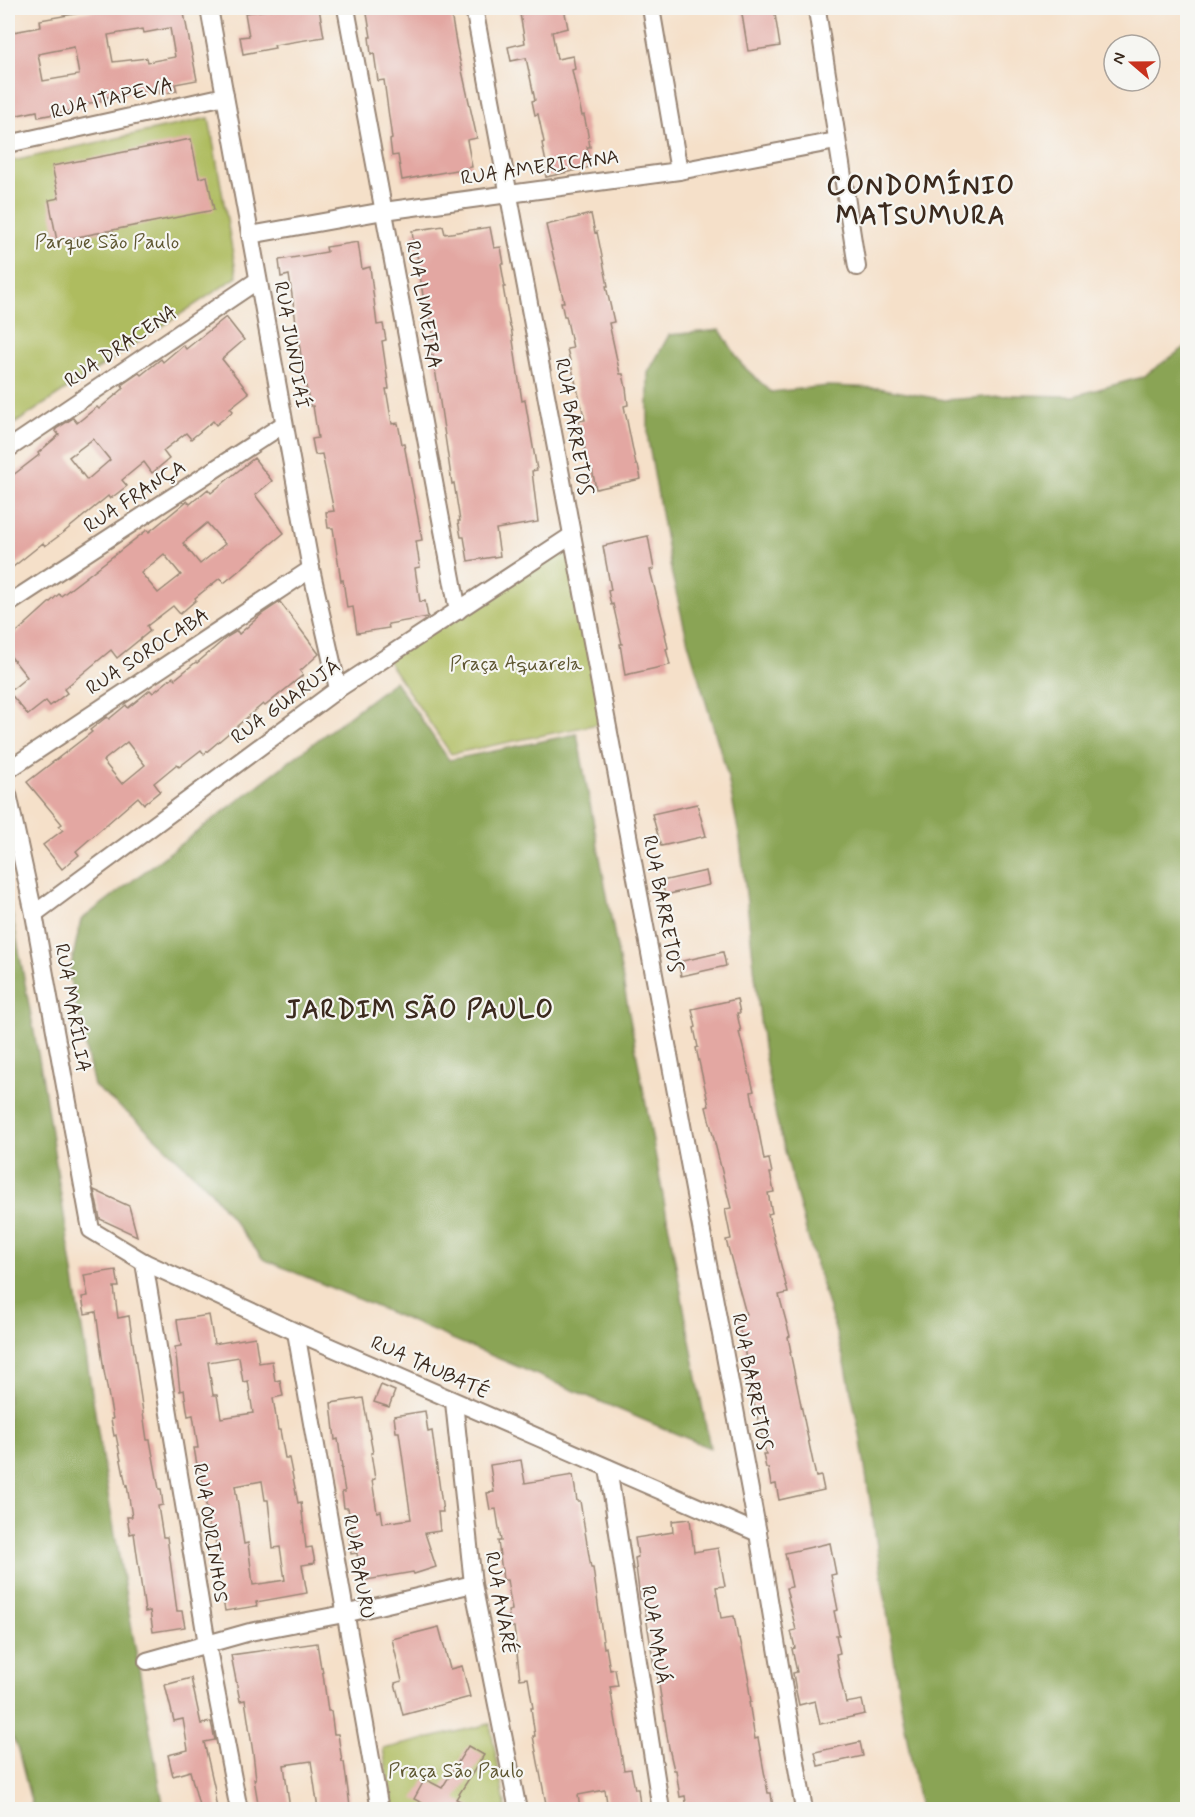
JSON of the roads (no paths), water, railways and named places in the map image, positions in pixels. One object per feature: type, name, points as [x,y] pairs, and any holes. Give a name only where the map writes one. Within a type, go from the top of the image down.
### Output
[{"type":"street","name":"RUA JUNDIAÍ","points":[[209,8],[311,569],[338,689]]},
{"type":"street","name":"RUA LIMEIRA","points":[[346,8],[458,610]]},
{"type":"street","name":"RUA BARRETOS","points":[[474,8],[758,1533],[804,1809]]},
{"type":"street","points":[[651,8],[679,171]]},
{"type":"street","points":[[817,10],[857,267]]},
{"type":"street","name":"RUA ITAPEVA","points":[[8,144],[225,96]]},
{"type":"street","name":"RUA AMERICANA","points":[[250,235],[384,211],[679,171],[836,141]]},
{"type":"street","name":"RUA DRACENA","points":[[8,449],[258,280]]},
{"type":"street","name":"RUA FRANÇA","points":[[8,604],[284,424]]},
{"type":"street","name":"RUA GUARUJÁ","points":[[34,914],[338,689],[571,536]]},
{"type":"street","name":"RUA SOROCABA","points":[[8,770],[311,569]]},
{"type":"street","name":"RUA MARÍLIA","points":[[8,794],[34,914],[91,1230]]},
{"type":"street","name":"RUA TAUBATÉ","points":[[91,1230],[144,1262],[296,1332],[758,1533]]},
{"type":"street","name":"RUA OURINHOS","points":[[144,1262],[207,1644],[239,1809]]},
{"type":"street","name":"RUA BAURU","points":[[296,1332],[380,1809]]},
{"type":"street","name":"RUA AVARÉ","points":[[454,1401],[472,1584],[518,1809]]},
{"type":"street","name":"RUA MAUÁ","points":[[608,1468],[661,1809]]},
{"type":"street","points":[[147,1661],[250,1632],[345,1614],[472,1584]]},
{"type":"district","name":"CONDOMÍNIO MATSUMURA","points":[[921,202]]},
{"type":"district","name":"JARDIM SÃO PAULO","points":[[420,1011]]},
{"type":"park label","name":"Parque São Paulo","points":[[107,242]]},
{"type":"park label","name":"Praça Aquarela","points":[[516,664]]},
{"type":"park label","name":"Praça São Paulo","points":[[456,1771]]}]
